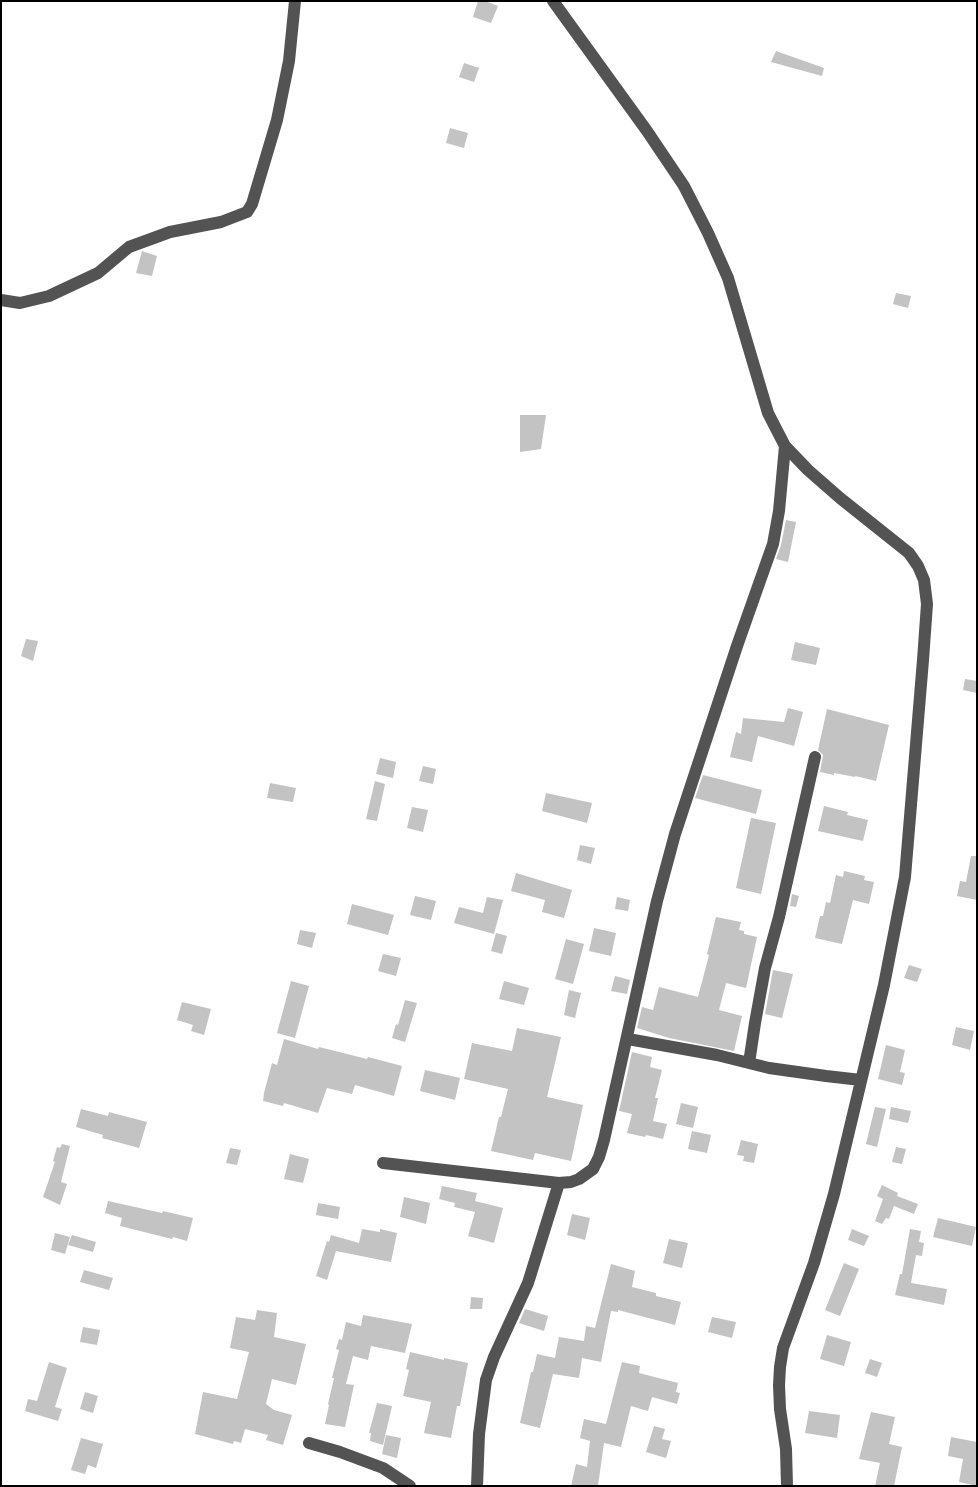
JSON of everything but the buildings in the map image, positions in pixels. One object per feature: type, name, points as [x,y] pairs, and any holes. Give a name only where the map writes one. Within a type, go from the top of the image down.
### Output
[{"type":"street","points":[[1,300],[20,303],[49,296],[98,273],[129,247],[170,232],[221,222],[247,212],[252,204],[277,120],[289,61],[295,1]]},
{"type":"street","points":[[554,1],[647,130],[684,186],[728,278],[768,413],[785,446],[808,470],[840,498],[909,553],[918,566],[924,580],[927,604],[905,877],[884,986],[825,1228],[788,1331],[780,1367],[780,1409],[786,1449],[787,1486]]},
{"type":"street","points":[[383,1163],[559,1182],[571,1182],[593,1169],[604,1140],[657,902],[675,834],[773,544],[779,511],[785,446]]},
{"type":"street","points":[[749,1063],[754,1023],[765,968],[780,917],[815,757]]},
{"type":"street","points":[[628,1039],[671,1046],[798,1073],[861,1080]]},
{"type":"street","points":[[477,1486],[479,1434],[486,1380],[494,1357],[528,1283],[559,1182]]},
{"type":"street","points":[[308,1443],[340,1452],[383,1468],[410,1486]]}]
